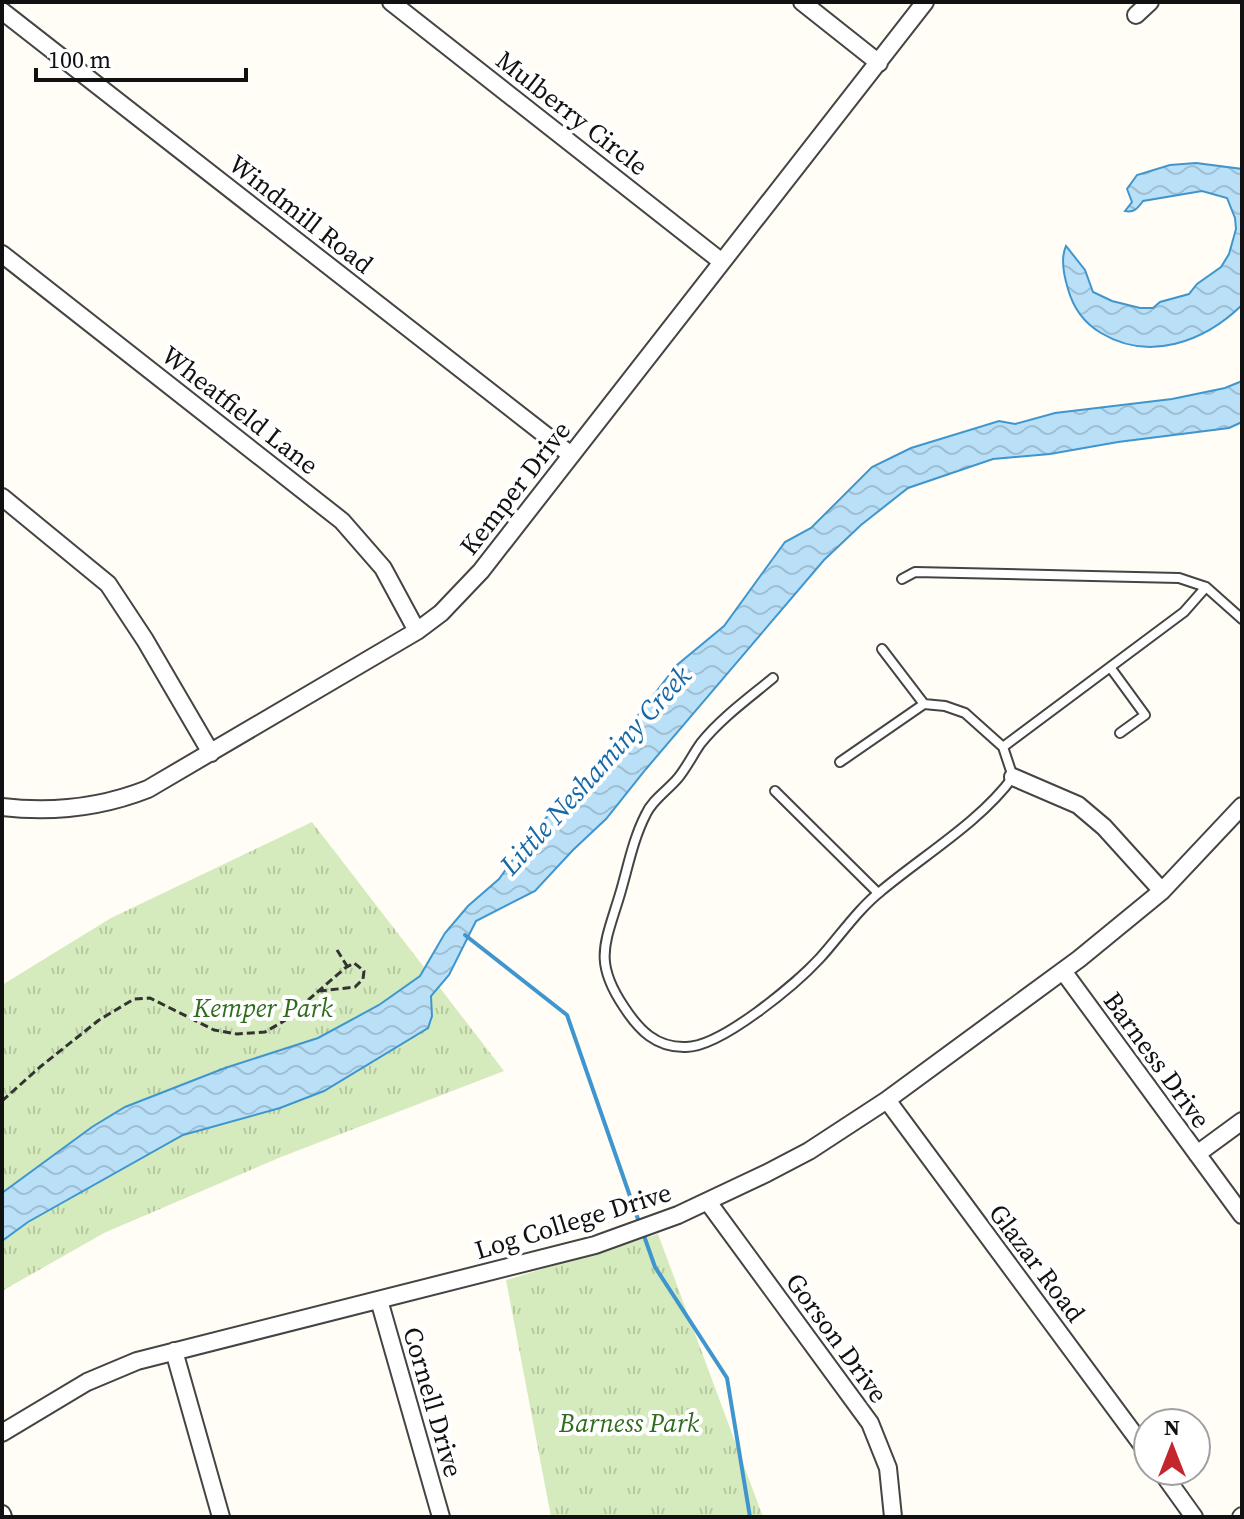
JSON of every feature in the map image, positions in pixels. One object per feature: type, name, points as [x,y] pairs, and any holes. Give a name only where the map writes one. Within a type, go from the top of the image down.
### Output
[{"type":"street","name":"Mulberry Circle","points":[[391,2],[722,262]]},
{"type":"street","points":[[802,2],[879,63]]},
{"type":"street","name":"Kemper Drive","points":[[2,807],[46,810],[95,806],[148,789],[417,631],[441,613],[462,593],[925,2]]},
{"type":"street","points":[[1136,15],[1150,2]]},
{"type":"street","points":[[2,35],[8,15]]},
{"type":"street","name":"Windmill Road","points":[[8,15],[571,455]]},
{"type":"street","name":"Wheatfield Lane","points":[[2,254],[342,521],[383,568],[417,631]]},
{"type":"street","points":[[2,497],[108,584],[211,753]]},
{"type":"street","points":[[1013,777],[1078,805],[1104,827],[1162,891]]},
{"type":"street","name":"Log College Drive","points":[[2,1433],[105,1373],[174,1351],[560,1255],[633,1232],[708,1202],[809,1151],[887,1100],[1063,971],[1162,891],[1242,806]]},
{"type":"street","name":"Barness Drive","points":[[1063,971],[1242,1215]]},
{"type":"street","name":"Glazar Road","points":[[887,1100],[1132,1431]]},
{"type":"street","points":[[1197,1154],[1242,1121]]},
{"type":"street","name":"Gorson Drive","points":[[708,1202],[870,1423],[888,1468],[893,1517]]},
{"type":"street","name":"Cornell Drive","points":[[379,1300],[441,1517]]},
{"type":"street","points":[[174,1351],[221,1517]]},
{"type":"street","points":[[1172,1487],[1194,1517]]},
{"type":"lane","points":[[902,579],[915,572],[1179,578],[1206,587],[1242,619]]},
{"type":"lane","points":[[1003,747],[1184,612],[1206,587]]},
{"type":"lane","points":[[882,649],[924,704]]},
{"type":"lane","points":[[1110,667],[1145,715],[1120,733]]},
{"type":"lane","points":[[773,678],[702,742],[678,778],[647,810],[635,839],[607,931],[603,966],[609,985],[639,1030],[663,1044],[687,1047],[708,1043],[736,1027],[817,961],[878,893],[938,848],[1004,789],[1013,777],[1003,747],[965,713],[945,706],[924,704],[840,762]]},
{"type":"lane","points":[[775,791],[878,893]]},
{"type":"path","points":[[337,950],[347,966]]},
{"type":"path","points":[[2,1101],[99,1020],[134,999],[150,998],[214,1030],[237,1034],[265,1032],[284,1021],[347,966],[354,963],[364,971],[363,979],[355,987],[320,991]]},
{"type":"green space","name":"Kemper Park","points":[[312,822],[504,1071],[281,1157],[104,1233],[2,1291],[2,985],[111,918]]},
{"type":"green space","name":"Barness Park","points":[[658,1234],[763,1517],[551,1517],[506,1280]]},
{"type":"water","points":[[1196,163],[1242,169],[1242,305],[1211,329],[1175,344],[1157,347],[1119,342],[1095,329],[1076,308],[1063,268],[1066,246],[1085,270],[1093,292],[1112,301],[1153,308],[1160,302],[1189,294],[1197,284],[1221,267],[1229,254],[1236,229],[1227,198],[1202,191],[1143,201],[1136,209],[1125,211],[1132,202],[1127,189],[1137,175],[1170,165]]},
{"type":"water","points":[[1242,381],[1242,422],[1229,428],[1050,454],[993,459],[908,488],[861,525],[824,560],[606,819],[535,891],[476,921],[449,975],[431,996],[432,1016],[428,1028],[324,1091],[280,1108],[183,1135],[28,1222],[2,1241],[2,1193],[92,1127],[125,1107],[225,1068],[318,1038],[379,1005],[420,976],[445,933],[468,906],[499,879],[529,837],[561,801],[572,800],[677,665],[724,626],[785,542],[811,528],[872,467],[911,448],[999,421],[1015,424],[1055,413],[1172,399],[1225,388]]},
{"type":"waterway","points":[[465,935],[567,1015],[640,1225]]},
{"type":"waterway","points":[[643,1233],[655,1267],[727,1378],[750,1517]]},
{"type":"water label","name":"Little Neshaminy Creek","points":[[595,770]]}]
